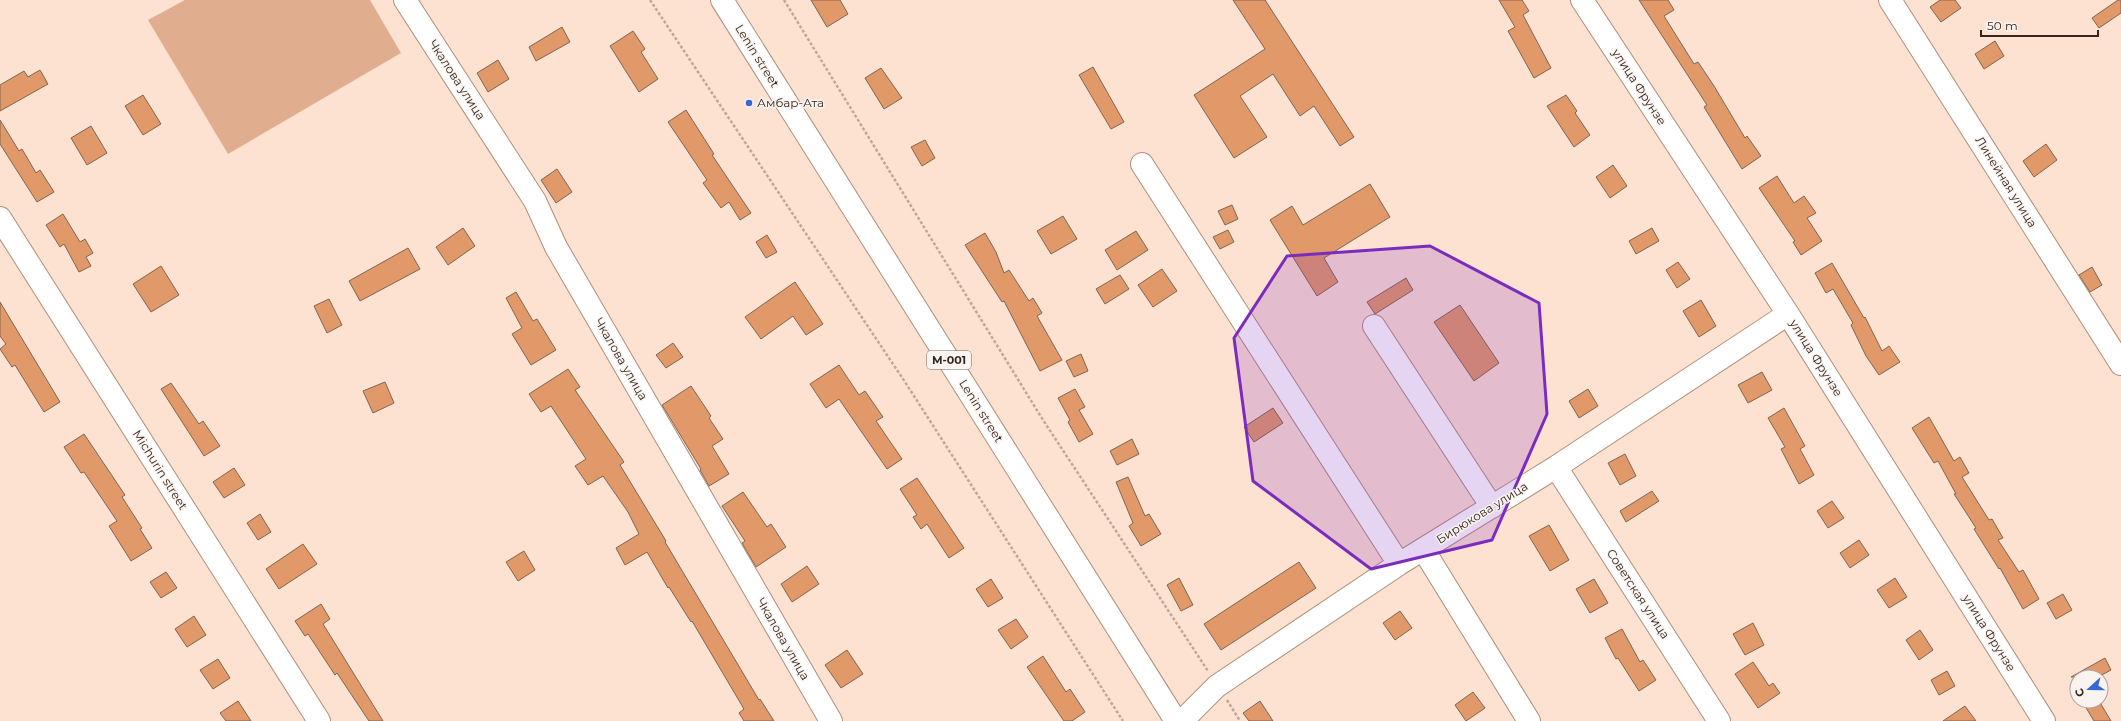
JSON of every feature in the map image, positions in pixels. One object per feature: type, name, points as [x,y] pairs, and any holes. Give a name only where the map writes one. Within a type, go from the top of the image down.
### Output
[{"type":"street","name":"Чкалова улица","points":[[405,0],[535,201],[560,254],[831,721]]},
{"type":"street","name":"Lenin street","points":[[722,0],[1176,721]]},
{"type":"street","name":"улица Фрунзе","points":[[1582,0],[1788,314],[2044,721]]},
{"type":"street","name":"Линейная улица","points":[[1890,0],[2121,364]]},
{"type":"street","points":[[1142,164],[1399,564]]},
{"type":"street","name":"Michurin street","points":[[0,218],[319,721]]},
{"type":"street","name":"Бирюкова улица","points":[[1182,721],[1217,686],[1399,564],[1556,467],[1788,314]]},
{"type":"street","points":[[1374,326],[1492,507]]},
{"type":"street","name":"Советская улица","points":[[1556,467],[1719,721]]},
{"type":"street","points":[[1423,549],[1529,721]]},
{"type":"path","points":[[650,0],[905,382],[1123,721]]},
{"type":"path","points":[[784,0],[1043,420],[1240,721]]},
{"type":"highlighted area","points":[[1430,246],[1539,303],[1547,414],[1492,540],[1371,569],[1253,481],[1234,338],[1287,256]]},
{"type":"shaded area","points":[[185,0],[370,0],[401,53],[228,154],[148,20]]},
{"type":"building","points":[[811,0],[840,0],[848,14],[827,27]]},
{"type":"building","points":[[1233,0],[1265,0],[1354,137],[1340,146],[1314,106],[1300,116],[1273,74],[1240,96],[1267,137],[1234,158],[1194,95],[1265,49]]},
{"type":"building","points":[[1499,0],[1522,0],[1529,11],[1523,15],[1551,68],[1534,78],[1508,31],[1515,27]]},
{"type":"building","points":[[1639,0],[1668,0],[1674,10],[1664,16],[1694,64],[1698,62],[1714,86],[1745,138],[1747,136],[1761,156],[1742,169],[1704,107],[1707,105]]},
{"type":"building","points":[[1940,0],[1955,0],[1961,8],[1941,22],[1930,7]]},
{"type":"building","points":[[2118,0],[2121,0],[2121,13],[2099,28],[2092,18]]},
{"type":"building","points":[[562,27],[570,42],[536,61],[529,47]]},
{"type":"building","points":[[633,31],[645,49],[641,52],[658,79],[639,92],[610,46]]},
{"type":"building","points":[[1995,41],[2004,56],[1984,69],[1975,54]]},
{"type":"building","points":[[498,60],[509,79],[488,92],[477,73]]},
{"type":"building","points":[[1093,67],[1124,122],[1111,129],[1079,75]]},
{"type":"building","points":[[881,68],[902,98],[884,109],[865,78]]},
{"type":"building","points":[[40,70],[48,84],[0,111],[0,85],[24,71],[28,77]]},
{"type":"building","points":[[143,95],[161,124],[143,135],[125,106]]},
{"type":"building","points":[[1566,95],[1577,111],[1575,113],[1590,135],[1574,147],[1547,106]]},
{"type":"building","points":[[686,110],[714,154],[712,155],[751,213],[740,220],[729,202],[721,208],[703,183],[707,180],[668,122]]},
{"type":"building","points":[[0,120],[19,151],[22,149],[36,173],[40,170],[54,192],[37,202],[0,144]]},
{"type":"building","points":[[91,126],[107,153],[87,165],[71,138]]},
{"type":"building","points":[[925,140],[935,158],[922,166],[911,147]]},
{"type":"building","points":[[2046,144],[2057,160],[2034,177],[2023,161]]},
{"type":"building","points":[[1613,165],[1627,186],[1610,198],[1596,177]]},
{"type":"building","points":[[557,169],[572,192],[556,203],[541,180]]},
{"type":"building","points":[[1777,176],[1794,203],[1804,196],[1816,213],[1807,218],[1822,241],[1801,255],[1793,242],[1795,241],[1759,188]]},
{"type":"building","points":[[1370,184],[1390,217],[1324,258],[1338,282],[1317,296],[1270,220],[1292,206],[1303,225]]},
{"type":"building","points":[[1232,205],[1238,219],[1225,225],[1218,211]]},
{"type":"building","points":[[63,214],[80,242],[85,239],[93,253],[86,257],[91,266],[79,272],[64,244],[60,247],[46,225]]},
{"type":"building","points":[[1063,216],[1077,239],[1051,254],[1037,231]]},
{"type":"building","points":[[463,228],[475,246],[448,265],[436,247]]},
{"type":"building","points":[[1652,228],[1659,241],[1636,254],[1629,241]]},
{"type":"building","points":[[1228,230],[1234,242],[1220,249],[1213,237]]},
{"type":"building","points":[[1136,231],[1148,250],[1117,270],[1105,250]]},
{"type":"building","points":[[985,233],[996,252],[1004,273],[1009,270],[1029,301],[1033,298],[1042,313],[1037,316],[1062,360],[1040,371],[1004,301],[1002,302],[965,245]]},
{"type":"building","points":[[767,235],[777,252],[766,258],[756,242]]},
{"type":"building","points":[[408,248],[420,269],[360,301],[349,281]]},
{"type":"building","points":[[1678,262],[1690,279],[1677,288],[1666,270]]},
{"type":"building","points":[[1832,263],[1864,318],[1865,317],[1882,351],[1889,346],[1900,362],[1879,375],[1866,356],[1851,325],[1853,323],[1833,289],[1826,293],[1815,273]]},
{"type":"building","points":[[161,266],[179,295],[151,312],[133,284]]},
{"type":"building","points":[[2092,267],[2102,285],[2090,292],[2079,275]]},
{"type":"building","points":[[1162,269],[1177,291],[1153,307],[1138,285]]},
{"type":"building","points":[[1120,275],[1129,289],[1105,304],[1096,289]]},
{"type":"building","points":[[1406,278],[1413,290],[1375,314],[1367,302]]},
{"type":"building","points":[[795,282],[823,324],[806,335],[793,316],[761,339],[745,317]]},
{"type":"building","points":[[516,292],[533,321],[537,319],[556,350],[531,365],[512,334],[522,328],[506,298]]},
{"type":"building","points":[[329,299],[342,325],[327,333],[314,306]]},
{"type":"building","points":[[1701,300],[1716,326],[1699,337],[1683,311]]},
{"type":"building","points":[[0,302],[60,402],[44,412],[15,365],[12,367],[0,349],[6,344],[0,336]]},
{"type":"building","points":[[1460,305],[1499,363],[1474,381],[1434,322]]},
{"type":"building","points":[[673,343],[683,357],[666,368],[656,355]]},
{"type":"building","points":[[1081,354],[1088,371],[1074,377],[1066,361]]},
{"type":"building","points":[[839,365],[859,395],[865,391],[883,417],[876,421],[902,459],[887,469],[839,399],[826,408],[810,384]]},
{"type":"building","points":[[568,369],[580,387],[575,390],[624,462],[620,465],[759,700],[760,699],[774,721],[744,721],[739,713],[744,709],[692,621],[691,622],[669,587],[668,588],[647,552],[625,565],[616,548],[639,534],[628,512],[603,476],[588,485],[575,466],[586,459],[551,406],[541,412],[529,394]]},
{"type":"building","points":[[1762,372],[1772,390],[1748,403],[1738,385]]},
{"type":"building","points":[[385,382],[394,403],[373,413],[363,391]]},
{"type":"building","points":[[171,383],[199,424],[203,421],[220,446],[204,456],[161,389]]},
{"type":"building","points":[[691,386],[711,416],[709,418],[723,439],[712,446],[729,474],[709,486],[700,470],[701,469],[662,405]]},
{"type":"building","points":[[1075,389],[1085,407],[1079,410],[1093,434],[1079,442],[1068,422],[1070,420],[1058,398]]},
{"type":"building","points":[[1588,389],[1598,406],[1579,418],[1569,401]]},
{"type":"building","points":[[1273,408],[1283,423],[1254,442],[1244,427]]},
{"type":"building","points":[[1784,408],[1805,446],[1800,449],[1814,475],[1799,484],[1781,449],[1785,447],[1768,418]]},
{"type":"building","points":[[1929,417],[1954,461],[1960,457],[1969,473],[1962,477],[1989,520],[1992,519],[2003,538],[1998,540],[2019,572],[2023,570],[2039,599],[2023,609],[2000,568],[1999,569],[1974,529],[1976,528],[1954,494],[1956,494],[1938,461],[1934,463],[1912,428]]},
{"type":"building","points":[[84,434],[125,495],[122,497],[142,528],[140,529],[152,548],[131,561],[109,526],[117,521],[84,472],[81,473],[64,447]]},
{"type":"building","points":[[1132,439],[1139,454],[1117,465],[1110,451]]},
{"type":"building","points":[[1625,454],[1636,476],[1620,485],[1608,463]]},
{"type":"building","points":[[234,468],[245,485],[224,498],[213,482]]},
{"type":"building","points":[[1128,477],[1145,516],[1149,514],[1161,534],[1141,546],[1129,526],[1133,523],[1116,482]]},
{"type":"building","points":[[917,478],[964,548],[949,558],[927,524],[921,529],[913,517],[917,515],[900,489]]},
{"type":"building","points":[[1652,491],[1659,501],[1626,522],[1620,511]]},
{"type":"building","points":[[743,492],[767,527],[771,524],[786,547],[756,567],[742,543],[745,541],[722,506]]},
{"type":"building","points":[[1832,501],[1844,518],[1828,528],[1817,511]]},
{"type":"building","points":[[260,514],[271,532],[258,540],[247,523]]},
{"type":"building","points":[[1549,525],[1569,560],[1550,571],[1529,536]]},
{"type":"building","points":[[1859,540],[1869,555],[1850,568],[1840,553]]},
{"type":"building","points":[[303,544],[317,564],[279,589],[266,569]]},
{"type":"building","points":[[524,551],[535,570],[518,581],[506,562]]},
{"type":"building","points":[[1299,562],[1316,588],[1221,650],[1204,624]]},
{"type":"building","points":[[807,566],[819,584],[792,602],[781,584]]},
{"type":"building","points":[[166,572],[177,588],[161,598],[150,582]]},
{"type":"building","points":[[1179,578],[1193,605],[1181,611],[1167,585]]},
{"type":"building","points":[[1895,578],[1907,597],[1889,608],[1877,590]]},
{"type":"building","points":[[991,579],[1003,598],[988,607],[976,589]]},
{"type":"building","points":[[1594,579],[1608,603],[1590,613],[1576,589]]},
{"type":"building","points":[[2063,594],[2072,610],[2056,619],[2047,603]]},
{"type":"building","points":[[321,604],[330,619],[323,624],[383,721],[369,721],[337,673],[335,675],[308,634],[305,636],[295,621]]},
{"type":"building","points":[[1400,611],[1412,628],[1395,640],[1383,623]]},
{"type":"building","points":[[194,616],[206,635],[187,647],[175,629]]},
{"type":"building","points":[[1016,619],[1028,637],[1011,649],[998,630]]},
{"type":"building","points":[[1753,623],[1764,645],[1745,655],[1733,634]]},
{"type":"building","points":[[1622,629],[1640,662],[1643,660],[1656,680],[1639,691],[1618,658],[1616,659],[1605,638]]},
{"type":"building","points":[[1920,630],[1933,650],[1919,660],[1906,640]]},
{"type":"building","points":[[847,650],[863,674],[841,688],[825,665]]},
{"type":"building","points":[[1043,656],[1066,692],[1070,689],[1085,712],[1072,721],[1064,721],[1027,667]]},
{"type":"building","points":[[2105,658],[2111,670],[2109,671],[2109,669],[2085,669]]},
{"type":"building","points":[[218,659],[230,678],[213,689],[200,670]]},
{"type":"building","points":[[1753,662],[1769,686],[1773,683],[1780,693],[1758,708],[1735,674]]},
{"type":"building","points":[[1947,671],[1955,686],[1939,695],[1931,680]]},
{"type":"building","points":[[1473,692],[1485,708],[1466,721],[1455,705]]},
{"type":"building","points":[[238,701],[251,721],[226,721],[220,713]]},
{"type":"building","points":[[1260,701],[1273,721],[1249,721],[1243,713]]},
{"type":"building","points":[[1965,706],[1976,721],[1943,721]]},
{"type":"building","points":[[2087,709],[2104,709],[2111,721],[2094,721]]},
{"type":"place","name":"Амбар-Ата","points":[[749,103]]}]
